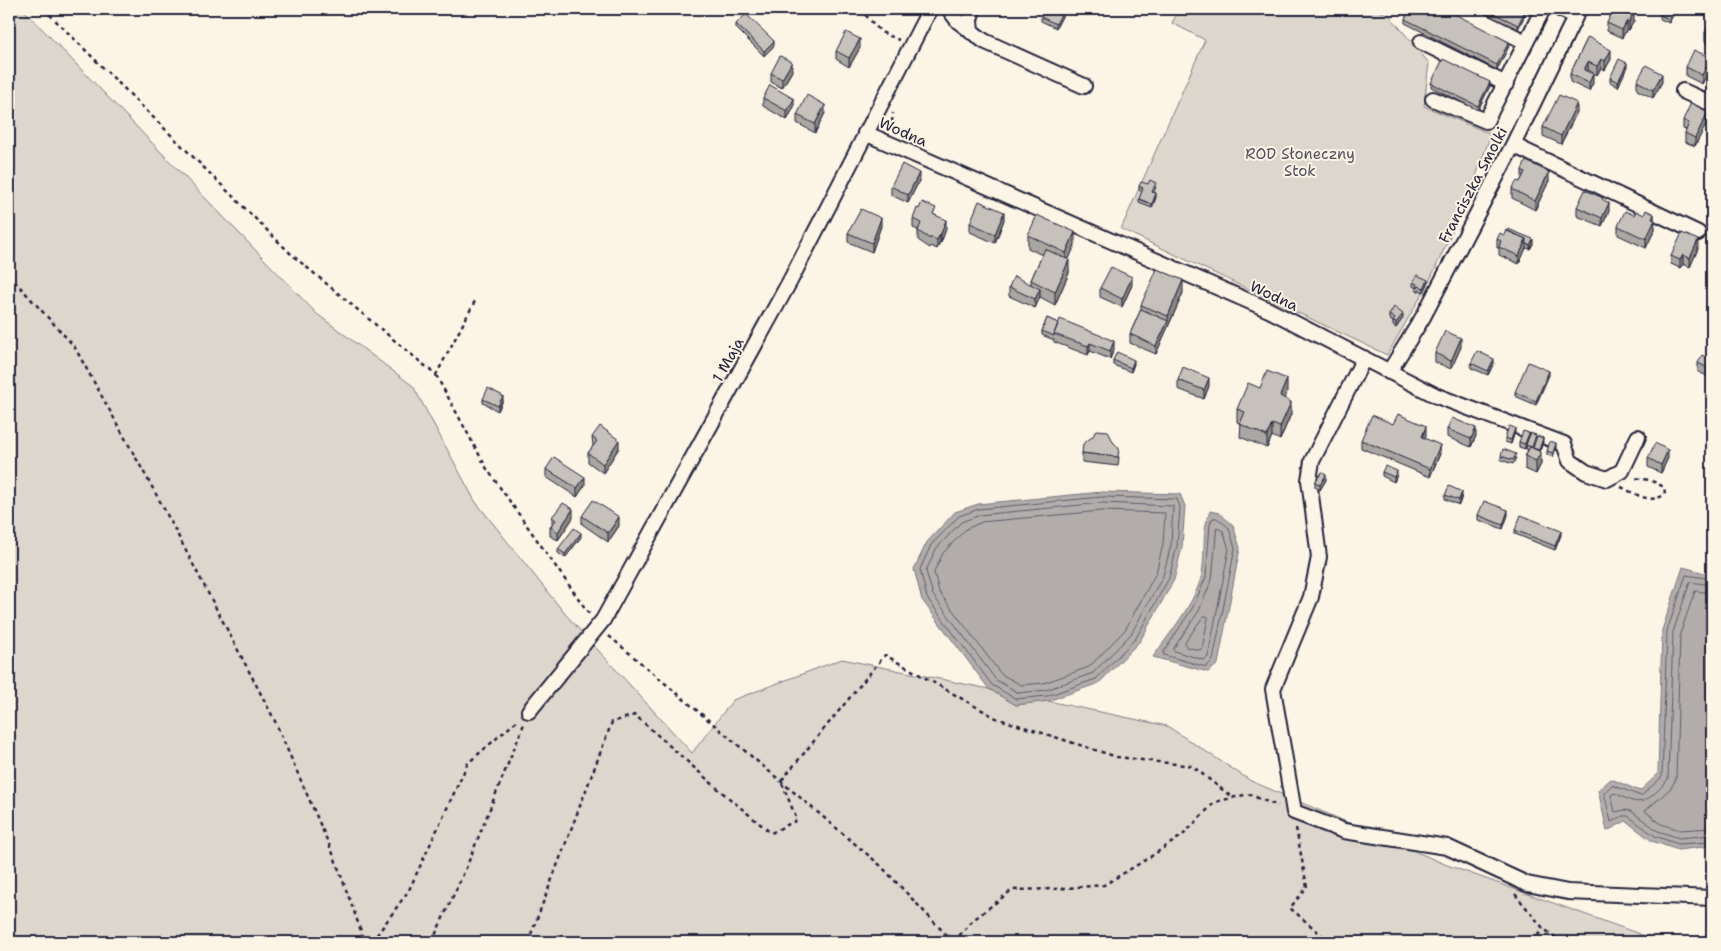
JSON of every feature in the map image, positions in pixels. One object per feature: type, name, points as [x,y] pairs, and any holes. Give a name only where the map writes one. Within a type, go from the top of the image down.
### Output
[{"type":"street","name":"1 Maja","points":[[529,711],[608,611],[790,281],[930,9]]},
{"type":"street","points":[[950,9],[958,21],[984,41],[1084,86]]},
{"type":"street","points":[[971,32],[970,20],[973,9]]},
{"type":"street","points":[[1458,9],[1526,42]]},
{"type":"street","points":[[1433,99],[1486,121],[1543,9]]},
{"type":"street","points":[[1560,9],[1577,12]]},
{"type":"street","name":"Franciszka Smolki","points":[[1389,372],[1424,317],[1513,145],[1577,12]]},
{"type":"street","points":[[1421,42],[1506,84]]},
{"type":"street","points":[[1683,91],[1712,104]]},
{"type":"street","name":"Wodna","points":[[865,133],[1269,310],[1437,396],[1564,444],[1570,461],[1586,472],[1608,478]]},
{"type":"street","points":[[1513,145],[1698,234]]},
{"type":"street","points":[[1364,358],[1312,461],[1309,480],[1319,557],[1311,597],[1273,689],[1294,812],[1344,831],[1447,847],[1527,884],[1568,892],[1712,898]]},
{"type":"street","points":[[1608,478],[1622,470],[1638,437]]},
{"type":"path","points":[[44,9],[292,255],[436,374],[487,469],[598,626],[880,865],[954,942],[972,921],[1012,890],[1104,885],[1183,835],[1215,802],[1248,794],[1294,812],[1307,887],[1290,908],[1324,937],[1324,942]]},
{"type":"path","points":[[860,9],[881,32],[911,46]]},
{"type":"path","points":[[9,275],[74,346],[171,522],[274,719],[334,856],[365,942]]},
{"type":"path","points":[[436,374],[475,301]]},
{"type":"path","points":[[1608,478],[1650,480],[1664,486],[1665,494],[1659,499],[1650,500],[1622,488],[1608,478]]},
{"type":"path","points":[[780,781],[886,655],[996,718],[1117,757],[1192,766],[1233,798]]},
{"type":"path","points":[[372,942],[409,890],[468,763],[529,711]]},
{"type":"path","points":[[432,942],[466,868],[529,711]]},
{"type":"path","points":[[528,942],[612,722],[635,715],[717,788],[771,832],[798,820],[780,781]]},
{"type":"path","points":[[1512,891],[1543,928],[1561,942]]},
{"type":"path","points":[[1532,942],[1543,928]]},
{"type":"green space","points":[[9,9],[23,9],[317,314],[413,386],[475,501],[566,615],[692,753],[733,700],[842,659],[989,689],[1016,705],[1048,701],[1167,726],[1251,781],[1447,865],[1662,942],[9,942]]},
{"type":"green space","name":"ROD Słoneczny Stok","points":[[1179,9],[1375,9],[1389,15],[1429,63],[1424,106],[1491,134],[1470,193],[1428,284],[1387,355],[1121,229],[1205,40],[1172,23]]},
{"type":"water","points":[[1102,492],[1180,494],[1185,506],[1182,547],[1174,580],[1140,641],[1099,683],[1048,701],[1016,705],[989,689],[922,600],[914,569],[927,542],[955,512],[978,504]]},
{"type":"water","points":[[1210,511],[1219,513],[1233,525],[1240,548],[1218,664],[1208,672],[1153,657],[1189,606],[1199,584],[1203,565],[1207,519]]},
{"type":"water","points":[[1683,567],[1712,575],[1712,846],[1678,850],[1652,841],[1626,821],[1607,831],[1598,790],[1611,779],[1640,791],[1658,774],[1662,630]]},
{"type":"building","points":[[1045,9],[1064,9],[1056,24],[1041,17]]},
{"type":"building","points":[[1410,9],[1445,9],[1509,42],[1497,65],[1405,19]]},
{"type":"building","points":[[1485,9],[1526,9],[1518,25]]},
{"type":"building","points":[[1618,9],[1634,12],[1622,30],[1607,23],[1612,12],[1615,14]]},
{"type":"building","points":[[1663,9],[1674,9],[1669,19],[1660,15]]},
{"type":"building","points":[[746,14],[774,41],[764,51],[736,24]]},
{"type":"building","points":[[1712,19],[1712,37],[1705,33]]},
{"type":"building","points":[[846,32],[860,39],[849,58],[836,51]]},
{"type":"building","points":[[1588,37],[1611,50],[1605,61],[1601,59],[1597,66],[1588,62],[1584,70],[1593,74],[1589,83],[1570,74]]},
{"type":"building","points":[[1694,50],[1711,58],[1702,75],[1686,67]]},
{"type":"building","points":[[780,56],[792,62],[782,79],[771,73]]},
{"type":"building","points":[[1443,59],[1490,82],[1478,106],[1431,83]]},
{"type":"building","points":[[1619,59],[1627,63],[1618,82],[1610,78]]},
{"type":"building","points":[[1646,65],[1662,74],[1653,90],[1637,81]]},
{"type":"building","points":[[770,85],[794,99],[787,111],[763,98]]},
{"type":"building","points":[[807,95],[825,105],[815,124],[797,115]]},
{"type":"building","points":[[1559,95],[1577,103],[1561,136],[1543,127]]},
{"type":"building","points":[[1691,103],[1708,112],[1695,138],[1685,133],[1689,123],[1683,120]]},
{"type":"building","points":[[1526,161],[1549,172],[1535,201],[1512,189],[1517,181],[1520,182],[1525,172],[1522,170]]},
{"type":"building","points":[[902,164],[919,173],[908,195],[891,186]]},
{"type":"building","points":[[1150,180],[1156,183],[1152,192],[1156,193],[1152,204],[1139,199],[1143,188],[1139,186],[1141,182],[1148,184]]},
{"type":"building","points":[[1585,190],[1603,198],[1609,203],[1602,218],[1577,207]]},
{"type":"building","points":[[979,201],[1004,212],[995,234],[970,223]]},
{"type":"building","points":[[922,202],[936,208],[933,214],[946,220],[937,240],[931,237],[930,239],[918,231],[921,223],[913,219],[917,208],[919,209]]},
{"type":"building","points":[[861,209],[881,218],[872,243],[848,233]]},
{"type":"building","points":[[1646,210],[1654,214],[1652,219],[1655,220],[1646,239],[1618,226],[1625,211],[1634,215],[1636,211],[1644,215]]},
{"type":"building","points":[[1037,215],[1075,232],[1066,253],[1028,235]]},
{"type":"building","points":[[1508,229],[1533,239],[1530,245],[1526,244],[1526,239],[1507,231]]},
{"type":"building","points":[[1506,230],[1526,239],[1519,256],[1499,247],[1501,241],[1497,239],[1500,233],[1504,235]]},
{"type":"building","points":[[1682,233],[1698,240],[1690,258],[1683,255],[1680,260],[1671,256]]},
{"type":"building","points":[[1045,249],[1069,260],[1055,292],[1031,280]]},
{"type":"building","points":[[1111,267],[1132,277],[1122,299],[1100,288]]},
{"type":"building","points":[[1157,269],[1183,280],[1168,316],[1141,305]]},
{"type":"building","points":[[1417,275],[1428,280],[1424,288],[1419,286],[1418,288],[1417,284],[1413,282]]},
{"type":"building","points":[[1014,276],[1040,289],[1035,299],[1009,287]]},
{"type":"building","points":[[1394,307],[1403,314],[1396,323],[1393,322],[1395,319],[1389,315]]},
{"type":"building","points":[[1141,309],[1168,321],[1156,346],[1130,334]]},
{"type":"building","points":[[1047,318],[1058,323],[1054,336],[1042,331]]},
{"type":"building","points":[[1060,319],[1114,341],[1110,351],[1090,343],[1088,346],[1054,334]]},
{"type":"building","points":[[1445,331],[1461,338],[1451,361],[1435,353]]},
{"type":"building","points":[[1477,351],[1494,359],[1488,371],[1471,363]]},
{"type":"building","points":[[1117,352],[1134,360],[1131,368],[1113,360]]},
{"type":"building","points":[[1702,355],[1712,360],[1712,370],[1698,363]]},
{"type":"building","points":[[1528,362],[1549,371],[1536,401],[1515,392]]},
{"type":"building","points":[[1183,367],[1209,378],[1204,390],[1178,380]]},
{"type":"building","points":[[1267,371],[1287,379],[1280,396],[1291,402],[1280,427],[1272,424],[1267,436],[1240,424],[1245,412],[1237,409],[1248,383],[1260,388]]},
{"type":"building","points":[[488,388],[503,396],[498,406],[483,399]]},
{"type":"building","points":[[1398,414],[1426,426],[1422,437],[1440,445],[1430,469],[1361,440],[1372,415],[1393,424]]},
{"type":"building","points":[[1452,418],[1476,428],[1471,439],[1447,429]]},
{"type":"building","points":[[600,426],[619,440],[603,464],[588,453],[597,441],[592,437]]},
{"type":"building","points":[[1509,426],[1515,428],[1511,440],[1505,438]]},
{"type":"building","points":[[1096,430],[1108,431],[1113,442],[1119,448],[1118,457],[1082,453],[1083,444],[1093,436]]},
{"type":"building","points":[[1523,431],[1529,433],[1525,444],[1519,442]]},
{"type":"building","points":[[1530,433],[1536,435],[1532,447],[1526,445]]},
{"type":"building","points":[[1537,436],[1543,438],[1539,450],[1533,448]]},
{"type":"building","points":[[1550,441],[1556,443],[1553,453],[1547,451]]},
{"type":"building","points":[[1655,443],[1668,450],[1661,465],[1648,458]]},
{"type":"building","points":[[1530,447],[1541,452],[1536,461],[1525,456]]},
{"type":"building","points":[[1503,449],[1516,454],[1513,460],[1501,456]]},
{"type":"building","points":[[554,457],[585,477],[577,488],[546,469]]},
{"type":"building","points":[[1385,466],[1397,471],[1394,477],[1382,472]]},
{"type":"building","points":[[1322,472],[1326,475],[1320,485],[1315,482]]},
{"type":"building","points":[[1449,486],[1462,492],[1459,500],[1445,495]]},
{"type":"building","points":[[593,500],[619,517],[608,533],[582,516]]},
{"type":"building","points":[[1484,501],[1508,510],[1503,525],[1478,515]]},
{"type":"building","points":[[563,503],[573,509],[558,532],[550,527],[556,520],[552,517]]},
{"type":"building","points":[[1521,515],[1561,531],[1555,546],[1515,530]]},
{"type":"building","points":[[574,528],[581,533],[565,554],[558,549]]}]
